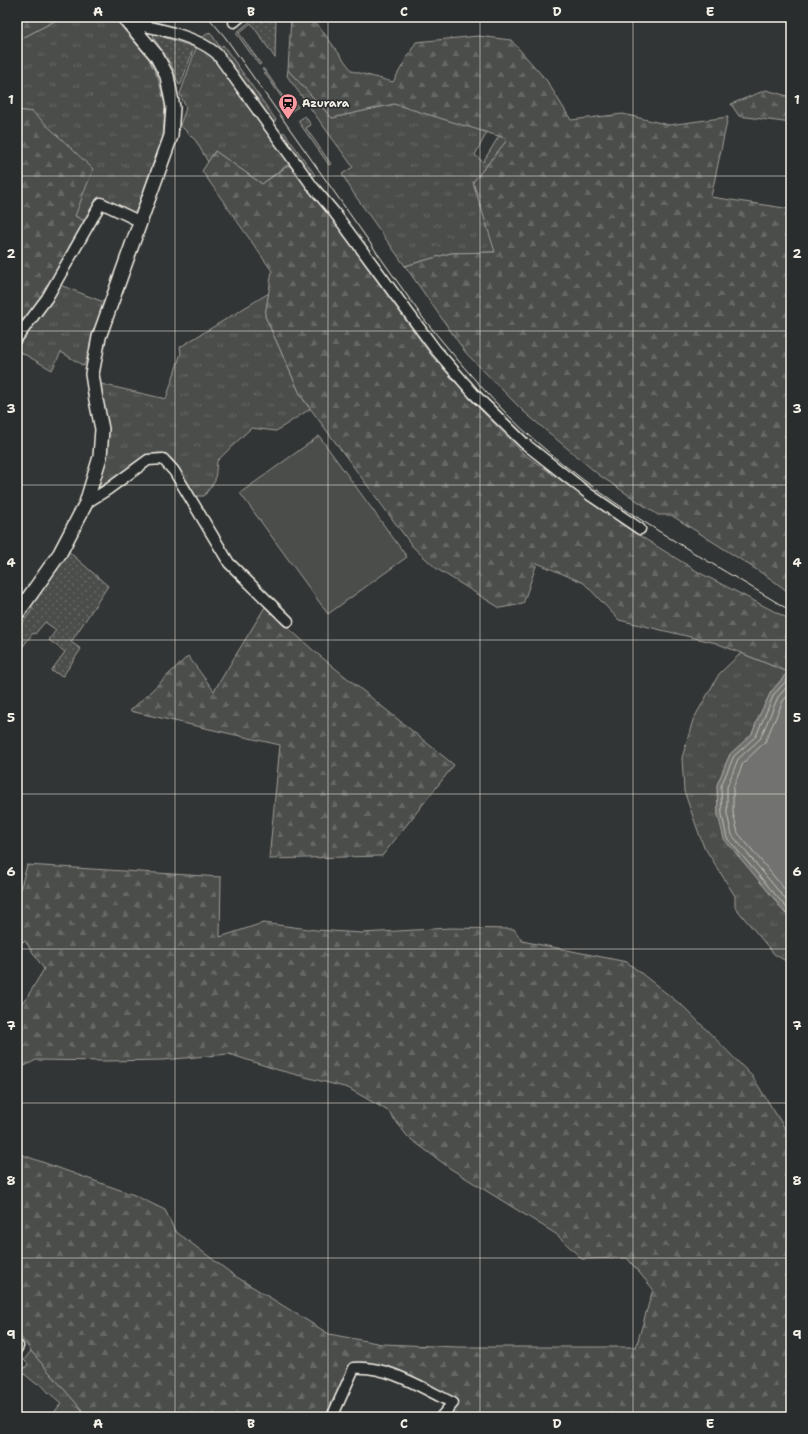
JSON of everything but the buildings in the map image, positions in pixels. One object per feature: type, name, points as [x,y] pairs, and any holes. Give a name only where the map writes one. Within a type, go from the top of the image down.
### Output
[{"type":"street","points":[[17,614],[60,553],[86,503],[100,457],[102,429],[92,374],[99,337],[171,136],[173,106],[167,76],[156,55],[127,20]]},
{"type":"street","points":[[127,20],[160,28],[208,46],[217,54],[313,187],[334,212],[435,349],[474,394],[524,443],[590,495],[640,529]]},
{"type":"street","points":[[17,338],[48,298],[101,203],[140,221]]},
{"type":"street","points":[[86,503],[107,490],[148,460],[163,460],[174,471],[229,563],[288,621]]},
{"type":"street","points":[[332,1417],[354,1368],[363,1367],[395,1374],[453,1403],[441,1417]]},
{"type":"green space","points":[[17,17],[62,17],[17,41]]},
{"type":"green space","points":[[62,17],[113,17],[149,59],[158,78],[165,104],[163,137],[135,214],[100,199],[86,222],[75,216],[33,112],[17,110],[17,41]]},
{"type":"green space","points":[[255,17],[276,17],[275,58],[251,23],[239,33],[261,64],[259,65],[236,33]]},
{"type":"green space","points":[[291,17],[312,17],[352,71],[393,82],[416,42],[478,36],[511,40],[547,81],[571,120],[623,114],[669,125],[728,117],[711,197],[791,209],[791,594],[771,579],[671,515],[658,515],[599,475],[523,411],[466,353],[405,266],[451,253],[495,252],[473,182],[508,139],[394,104],[332,118],[288,70]]},
{"type":"green space","points":[[210,32],[220,47],[223,45],[276,120],[272,123],[225,56],[216,47],[200,39]]},
{"type":"green space","points":[[154,34],[194,47],[181,84],[179,85],[171,64],[153,37]]},
{"type":"green space","points":[[199,46],[216,57],[290,163],[262,184],[215,151],[208,162],[196,141],[180,125],[186,108],[180,94],[196,48]]},
{"type":"green space","points":[[262,69],[264,69],[288,104],[293,100],[298,107],[291,111]]},
{"type":"green space","points":[[288,70],[332,118],[394,104],[487,132],[475,155],[483,162],[499,136],[508,139],[473,182],[496,252],[451,253],[405,266],[354,194],[342,174],[353,167],[287,76]]},
{"type":"green space","points":[[766,90],[791,97],[791,123],[739,116],[731,104]]},
{"type":"green space","points":[[17,110],[33,112],[93,169],[75,216],[86,222],[45,296],[17,333]]},
{"type":"green space","points":[[305,116],[311,125],[306,128],[331,164],[329,165],[298,121]]},
{"type":"green space","points":[[284,132],[315,175],[311,178],[279,133]]},
{"type":"green space","points":[[215,151],[262,184],[289,165],[329,215],[431,355],[476,405],[524,454],[632,531],[700,573],[791,620],[791,672],[716,643],[619,620],[584,583],[537,563],[523,604],[500,608],[437,569],[413,547],[301,396],[265,316],[272,271],[202,171]]},
{"type":"green space","points":[[60,285],[106,303],[84,366],[61,352],[52,370],[17,350],[17,348],[51,302]]},
{"type":"green space","points":[[269,293],[265,316],[301,396],[310,409],[276,431],[251,428],[217,461],[215,481],[204,496],[194,496],[172,459],[159,453],[147,455],[110,484],[100,487],[97,483],[107,457],[107,429],[101,384],[166,399],[181,353],[180,347]]},
{"type":"green space","points":[[319,436],[407,557],[328,614],[240,493]]},
{"type":"green space","points":[[68,551],[108,586],[71,642],[81,649],[63,676],[51,671],[65,652],[49,640],[56,630],[45,622],[35,634],[33,633],[18,653],[17,631],[33,608],[30,605]]},
{"type":"green space","points":[[265,607],[314,651],[454,765],[382,856],[269,859],[280,745],[130,711],[188,656],[214,691]]},
{"type":"green space","points":[[741,653],[788,672],[771,692],[752,734],[730,754],[717,785],[718,815],[781,909],[791,919],[791,964],[774,954],[735,907],[735,896],[703,845],[684,791],[682,758],[693,720],[719,674]]},
{"type":"green space","points":[[27,865],[221,877],[220,937],[263,923],[316,930],[362,933],[450,928],[514,929],[522,941],[627,962],[685,1008],[752,1076],[791,1138],[791,1417],[441,1417],[453,1404],[395,1374],[354,1368],[334,1417],[88,1417],[31,1351],[17,1332],[17,1153],[134,1195],[165,1210],[175,1231],[235,1276],[329,1334],[382,1344],[458,1347],[636,1347],[653,1289],[627,1258],[582,1259],[556,1234],[451,1169],[408,1137],[388,1111],[348,1088],[278,1070],[229,1054],[163,1060],[36,1060],[17,1070],[17,1006],[26,999],[44,969],[25,941],[17,943],[17,901]]},
{"type":"green space","points":[[31,1351],[86,1414],[85,1417],[51,1417],[61,1403],[41,1385],[35,1383],[22,1372],[28,1364],[24,1360]]},
{"type":"water","points":[[788,672],[791,672],[791,919],[724,839],[718,815],[717,785],[730,754],[752,734],[771,692]]},
{"type":"tram line","points":[[208,17],[225,37],[423,318],[464,367],[508,415],[539,444],[598,491],[661,533],[791,611]]},
{"type":"place","name":"Azurara","points":[[288,120]]}]
